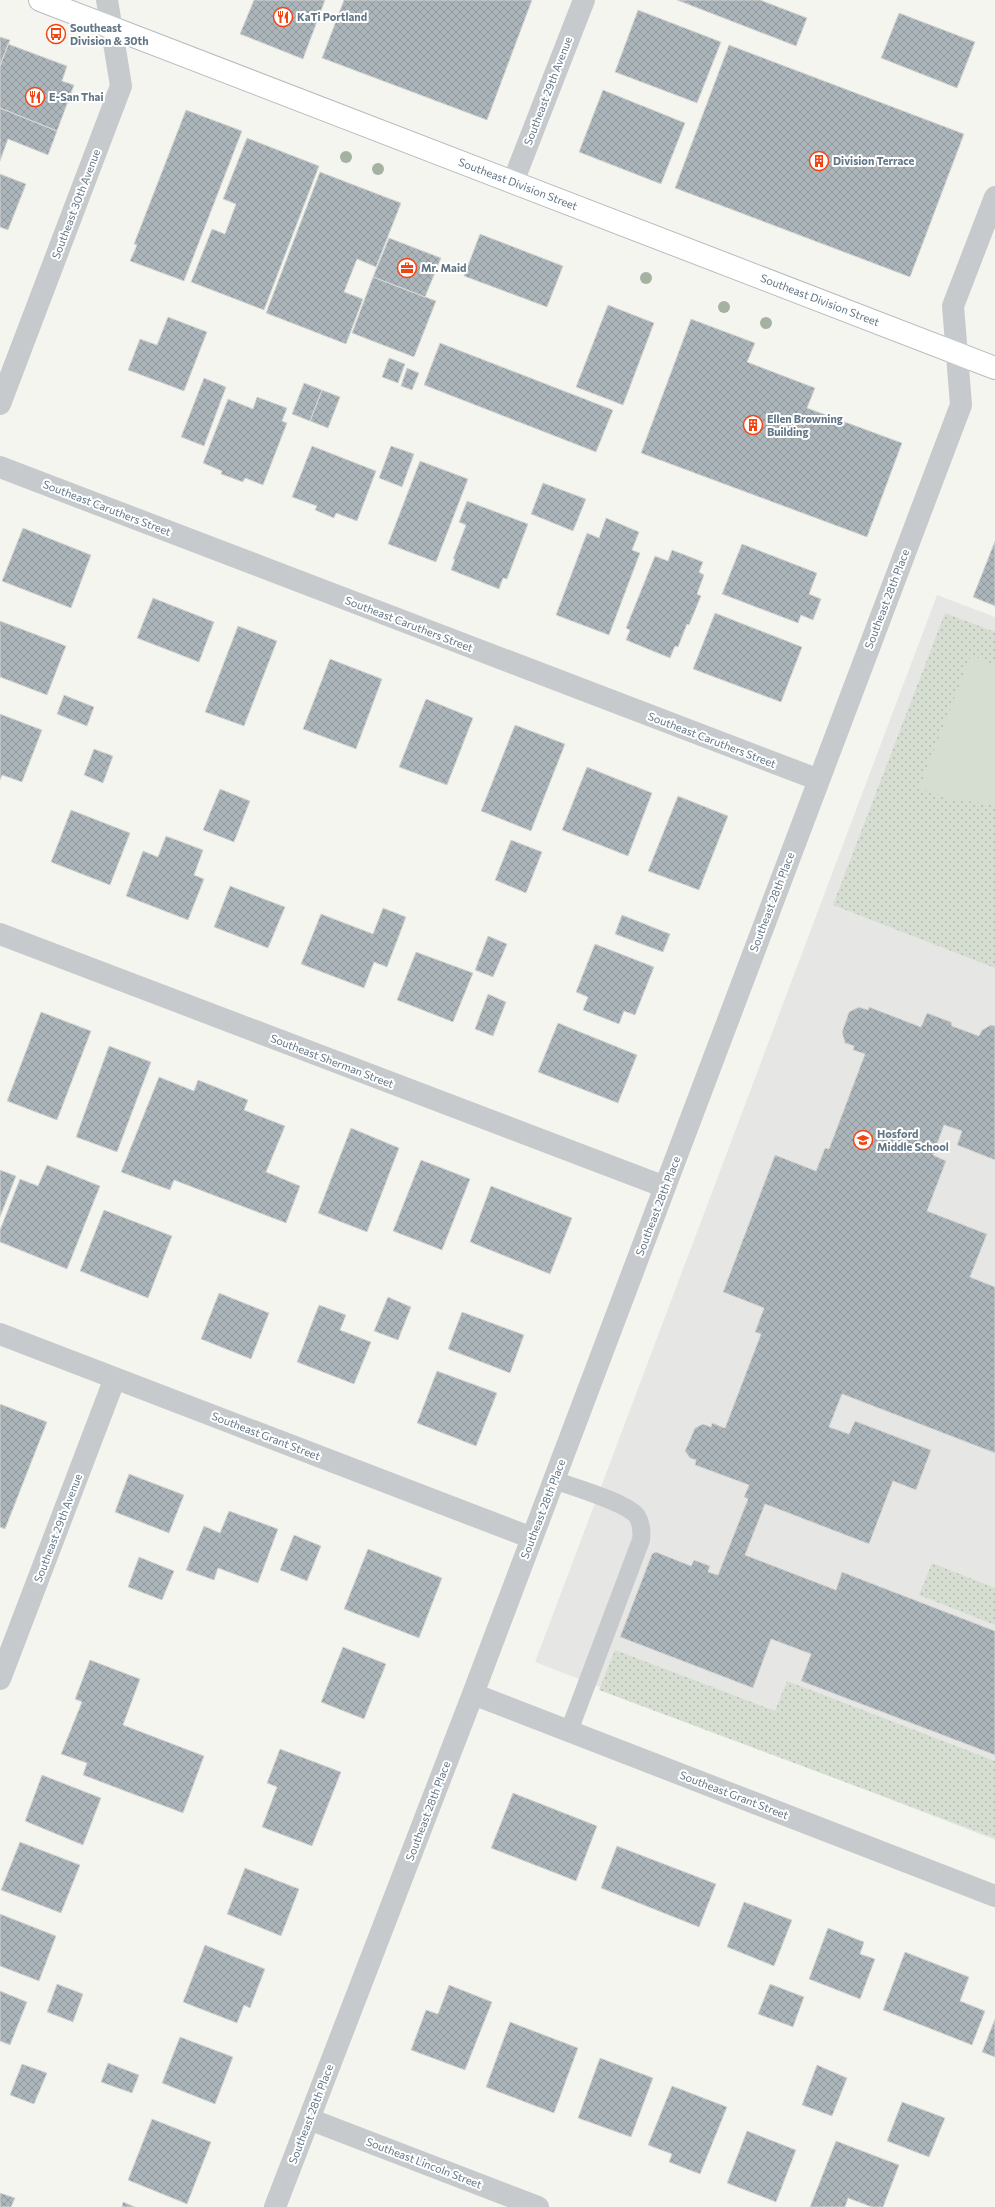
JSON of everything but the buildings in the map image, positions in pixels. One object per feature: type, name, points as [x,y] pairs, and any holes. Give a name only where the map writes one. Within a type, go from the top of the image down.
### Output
[{"type":"main road","name":"Southeast Division Street","points":[[40,0],[995,368]]},
{"type":"street","name":"Southeast 30th Avenue","points":[[0,404],[121,86],[107,0]]},
{"type":"street","name":"Southeast 29th Avenue","points":[[513,182],[584,0]]},
{"type":"street","name":"Southeast 28th Place","points":[[275,2207],[473,1694],[961,405],[953,306],[995,197]]},
{"type":"street","name":"Southeast Caruthers Street","points":[[0,467],[818,780]]},
{"type":"street","name":"Southeast Sherman Street","points":[[0,934],[665,1187]]},
{"type":"street","name":"Southeast Grant Street","points":[[0,1334],[532,1538]]},
{"type":"street","name":"Southeast 29th Avenue","points":[[0,1679],[115,1378]]},
{"type":"street","name":"Southeast Grant Street","points":[[473,1694],[995,1896]]},
{"type":"street","name":"Southeast Lincoln Street","points":[[309,2119],[538,2207]]},
{"type":"lane","points":[[554,1480],[624,1506],[637,1516],[642,1527],[641,1540],[569,1731]]},
{"type":"shaded area","name":"Hosford Middle School","points":[[937,595],[995,617],[995,1840],[535,1662]]},
{"type":"shaded area","points":[[945,613],[995,632],[995,968],[833,905]]},
{"type":"shaded area","points":[[971,655],[995,665],[995,803],[989,804],[950,799],[919,788]]},
{"type":"shaded area","points":[[932,1563],[995,1588],[995,1625],[919,1595]]},
{"type":"shaded area","points":[[615,1650],[775,1711],[787,1681],[995,1761],[995,1838],[599,1690]]},
{"type":"place","name":"KaTi Portland","points":[[283,17]]},
{"type":"place","name":"Southeast Division & 30th","points":[[56,34]]},
{"type":"place","name":"E-San Thai","points":[[35,97]]},
{"type":"place","name":"Division Terrace","points":[[819,161]]},
{"type":"place","name":"Mr. Maid","points":[[407,268]]},
{"type":"place","name":"Ellen Browning Building","points":[[753,425]]},
{"type":"place","name":"Hosford Middle School","points":[[863,1140]]}]
